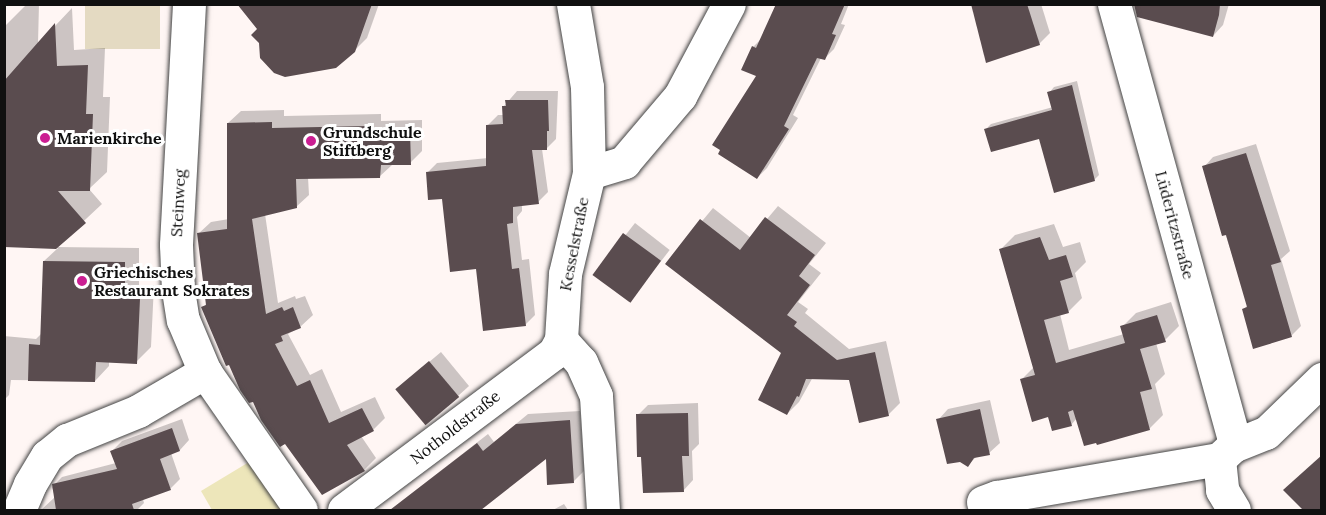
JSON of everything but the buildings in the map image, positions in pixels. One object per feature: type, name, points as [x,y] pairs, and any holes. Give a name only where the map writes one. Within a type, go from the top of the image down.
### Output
[{"type":"street","name":"Steinweg","points":[[189,4],[176,245],[178,290],[183,320],[196,378],[302,510]]},
{"type":"street","name":"Kesselstraße","points":[[561,340],[565,274],[589,173],[587,87],[573,4]]},
{"type":"street","points":[[589,173],[624,162],[680,96],[729,4]]},
{"type":"street","name":"Lüderitzstraße","points":[[1114,4],[1233,435],[1226,453],[1222,490],[1233,510]]},
{"type":"street","points":[[561,340],[580,362],[596,396],[603,510]]},
{"type":"street","name":"Notholdstraße","points":[[344,510],[554,353],[561,340]]},
{"type":"street","points":[[19,510],[30,484],[47,456],[67,440],[138,411],[196,378]]},
{"type":"street","points":[[983,502],[997,497],[1226,453],[1266,433],[1322,379]]},
{"type":"shaded area","points":[[85,5],[160,5],[160,49],[85,49]]},
{"type":"shaded area","points":[[249,462],[283,510],[212,510],[201,491]]},
{"type":"place","name":"Marienkirche","points":[[45,138]]},
{"type":"place","name":"Grundschule Stiftberg","points":[[311,141]]},
{"type":"place","name":"Griechisches Restaurant Sokrates","points":[[82,281]]}]
